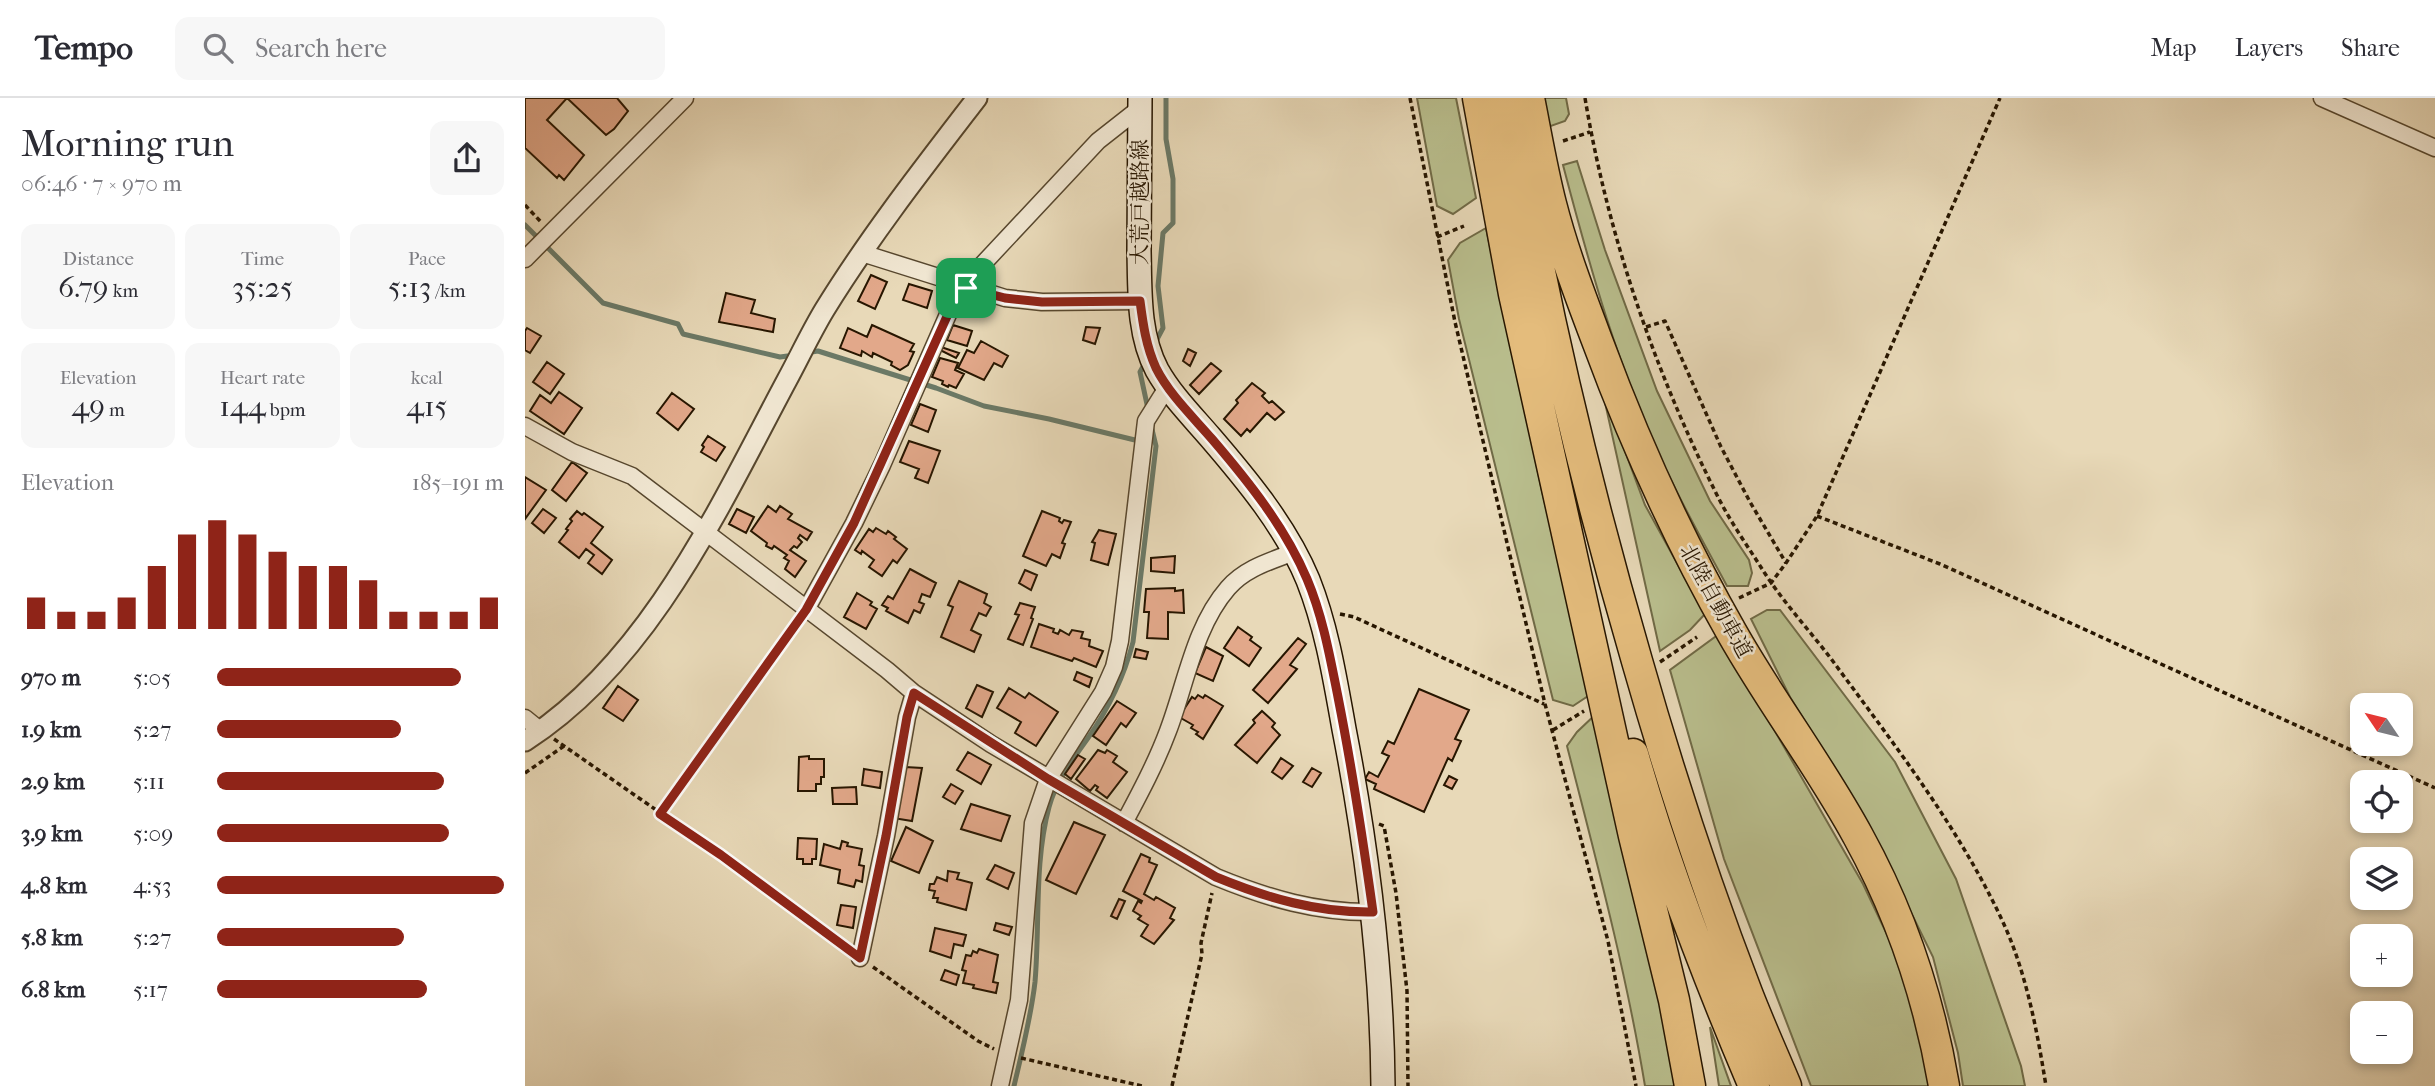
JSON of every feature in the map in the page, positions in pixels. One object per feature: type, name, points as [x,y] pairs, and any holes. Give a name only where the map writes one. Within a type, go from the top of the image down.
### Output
[{"type":"highway","points":[[1478,98],[1514,294],[1634,836],[1674,1000],[1690,1086]]},
{"type":"highway","points":[[1509,98],[1542,289],[1579,451],[1622,609],[1662,748],[1707,883],[1747,993],[1786,1086]]},
{"type":"highway","name":"北陸自動車道","points":[[1529,98],[1551,205],[1581,298],[1620,403],[1659,492],[1727,624],[1833,794],[1881,881],[1916,968],[1928,1008],[1944,1086]]},
{"type":"highway","points":[[1548,443],[1579,564],[1639,772],[1719,1004],[1754,1086]]},
{"type":"main road","name":"大荒戸越路線","points":[[1140,103],[1140,301],[1148,349],[1168,386],[1233,464],[1281,529],[1307,579],[1322,619],[1359,815],[1373,912],[1381,992],[1383,1086]]},
{"type":"street","points":[[525,259],[685,98]]},
{"type":"street","points":[[525,718],[533,736],[608,670],[623,652],[705,532],[824,311],[862,253],[977,98]]},
{"type":"street","points":[[2322,98],[2435,148]]},
{"type":"street","points":[[806,610],[854,523],[953,303],[981,266],[1098,141],[1140,103]]},
{"type":"street","points":[[862,253],[966,288],[1005,298],[1042,302],[1140,301]]},
{"type":"street","points":[[1000,1086],[1020,1000],[1033,823],[1048,779],[1103,692],[1114,667],[1120,641],[1146,421],[1168,386]]},
{"type":"street","points":[[525,426],[572,452],[632,476],[914,693],[1048,779],[1216,877],[1246,889],[1324,910],[1373,912]]},
{"type":"street","points":[[1124,823],[1154,768],[1196,646],[1219,600],[1230,585],[1253,568],[1294,552]]},
{"type":"street","points":[[860,958],[914,693]]},
{"type":"path","points":[[1410,98],[1437,237],[1545,704],[1608,941],[1636,1086]]},
{"type":"path","points":[[1585,98],[1602,188],[1646,327],[1667,384],[1718,499],[1771,583],[1815,636],[1920,781],[1968,854],[2003,922],[2023,980],[2038,1039],[2046,1086]]},
{"type":"path","points":[[1737,598],[1771,583],[1817,516],[2000,98]]},
{"type":"path","points":[[1563,141],[1590,132]]},
{"type":"path","points":[[525,205],[552,233]]},
{"type":"path","points":[[1437,237],[1464,226]]},
{"type":"path","points":[[1646,327],[1665,321],[1721,447],[1786,564]]},
{"type":"path","points":[[1817,516],[1940,564],[2435,788]]},
{"type":"path","points":[[660,814],[806,610]]},
{"type":"path","points":[[1322,619],[1338,614],[1354,617],[1545,704]]},
{"type":"path","points":[[1660,662],[1697,637]]},
{"type":"path","points":[[1553,730],[1588,708]]},
{"type":"path","points":[[533,736],[564,746],[721,855],[978,1041],[1008,1055],[1142,1086]]},
{"type":"path","points":[[525,773],[564,746]]},
{"type":"path","points":[[1359,815],[1384,826],[1396,893],[1408,991],[1408,1086]]},
{"type":"path","points":[[1172,1086],[1216,877]]},
{"type":"green space","points":[[1417,98],[1456,98],[1476,198],[1453,214],[1437,206]]},
{"type":"green space","points":[[1544,98],[1566,98],[1569,114],[1565,121],[1548,127]]},
{"type":"green space","points":[[1577,161],[1605,250],[1657,391],[1710,501],[1749,560],[1752,573],[1748,586],[1727,586],[1672,483],[1633,395],[1595,281],[1563,165]]},
{"type":"green space","points":[[1486,228],[1542,491],[1591,694],[1573,706],[1553,700],[1459,319],[1448,260],[1460,243]]},
{"type":"green space","points":[[1602,389],[1645,505],[1705,614],[1690,630],[1660,651]]},
{"type":"green space","points":[[1767,610],[1780,610],[1895,762],[1956,879],[2021,1066],[2025,1086],[1963,1086],[1958,1053],[1933,957],[1863,815],[1790,697],[1751,619]]},
{"type":"green space","points":[[1719,634],[1863,884],[1900,962],[1922,1042],[1929,1086],[1811,1086],[1724,859],[1670,670]]},
{"type":"green space","points":[[1597,713],[1682,1086],[1645,1086],[1620,958],[1567,746]]},
{"type":"green space","points":[[1710,1027],[1731,1086],[1719,1086]]},
{"type":"building","points":[[525,98],[567,98],[547,120],[584,155],[564,180],[559,175],[557,178],[525,148]]},
{"type":"building","points":[[567,98],[617,98],[628,111],[606,135]]},
{"type":"building","points":[[871,275],[887,282],[875,309],[858,301]]},
{"type":"building","points":[[909,284],[932,291],[927,308],[903,300]]},
{"type":"building","points":[[726,293],[755,300],[751,313],[775,319],[773,332],[719,322]]},
{"type":"building","points":[[872,325],[914,344],[910,351],[914,352],[908,365],[900,370],[891,365],[892,362],[873,353],[872,357],[862,351],[861,356],[840,348],[848,328],[867,337]]},
{"type":"building","points":[[953,325],[972,331],[967,346],[947,340]]},
{"type":"building","points":[[1086,327],[1100,328],[1095,344],[1083,340]]},
{"type":"building","points":[[527,328],[541,336],[530,353],[525,350]]},
{"type":"building","points":[[981,341],[1008,356],[1002,367],[994,363],[984,380],[958,368],[967,350],[974,353]]},
{"type":"building","points":[[941,347],[959,353],[956,358],[940,350]]},
{"type":"building","points":[[1188,349],[1196,353],[1190,366],[1183,361]]},
{"type":"building","points":[[940,358],[958,363],[955,370],[964,374],[956,388],[949,385],[948,387],[942,384],[943,381],[932,377]]},
{"type":"building","points":[[547,362],[564,374],[550,394],[533,382]]},
{"type":"building","points":[[1211,363],[1221,371],[1199,394],[1190,385]]},
{"type":"building","points":[[1252,383],[1265,393],[1262,396],[1269,403],[1272,401],[1284,412],[1275,420],[1267,413],[1250,432],[1247,429],[1241,436],[1224,419],[1238,403],[1236,400]]},
{"type":"building","points":[[559,392],[582,408],[564,434],[530,411],[540,395],[551,403]]},
{"type":"building","points":[[672,393],[694,409],[678,430],[657,413]]},
{"type":"building","points":[[920,404],[936,410],[928,432],[911,425]]},
{"type":"building","points":[[708,436],[725,447],[716,461],[701,452]]},
{"type":"building","points":[[909,441],[940,451],[928,483],[915,478],[919,469],[900,462]]},
{"type":"building","points":[[572,462],[587,473],[566,501],[552,490]]},
{"type":"building","points":[[525,477],[546,490],[525,519]]},
{"type":"building","points":[[768,506],[776,512],[780,506],[792,514],[788,519],[812,532],[807,540],[800,535],[798,538],[802,542],[797,548],[794,546],[790,550],[806,561],[795,577],[785,569],[789,561],[784,558],[787,555],[774,546],[772,549],[766,546],[767,543],[751,531]]},
{"type":"building","points":[[543,509],[556,518],[544,533],[532,523]]},
{"type":"building","points":[[737,509],[754,517],[746,533],[729,524]]},
{"type":"building","points":[[577,511],[603,527],[591,543],[612,560],[602,574],[588,563],[594,555],[586,549],[579,558],[559,542]]},
{"type":"building","points":[[1042,511],[1060,518],[1062,523],[1064,520],[1071,522],[1062,543],[1065,544],[1060,558],[1052,554],[1046,566],[1023,556]]},
{"type":"building","points":[[876,528],[886,534],[888,531],[907,549],[897,563],[893,560],[882,576],[869,567],[874,560],[862,551],[861,554],[855,550],[869,529],[873,532]]},
{"type":"building","points":[[1099,530],[1116,534],[1108,565],[1091,560],[1095,543],[1092,542]]},
{"type":"building","points":[[1175,556],[1174,573],[1151,571],[1151,558]]},
{"type":"building","points":[[910,569],[936,583],[930,597],[922,594],[919,602],[924,604],[920,613],[914,610],[908,623],[886,611],[888,608],[882,605],[888,596],[893,599]]},
{"type":"building","points":[[1025,570],[1037,575],[1031,590],[1019,583]]},
{"type":"building","points":[[959,581],[987,594],[984,603],[991,607],[986,616],[979,613],[971,630],[981,635],[974,652],[941,637],[953,607],[948,605]]},
{"type":"building","points":[[1175,588],[1175,591],[1183,590],[1184,613],[1168,612],[1168,639],[1147,638],[1149,612],[1144,612],[1146,589]]},
{"type":"building","points":[[857,593],[872,602],[870,605],[877,609],[866,629],[844,617]]},
{"type":"building","points":[[1020,603],[1035,607],[1023,645],[1008,639],[1019,615],[1015,614]]},
{"type":"building","points":[[1039,624],[1054,629],[1053,632],[1058,634],[1060,630],[1069,635],[1072,630],[1083,632],[1081,638],[1090,640],[1089,646],[1103,651],[1096,667],[1074,658],[1072,661],[1031,647]]},
{"type":"building","points":[[1238,627],[1261,648],[1249,666],[1224,648]]},
{"type":"building","points":[[1298,638],[1306,644],[1290,665],[1297,669],[1268,703],[1253,690]]},
{"type":"building","points":[[1206,647],[1223,656],[1213,681],[1195,673]]},
{"type":"building","points":[[1136,649],[1148,652],[1146,659],[1134,657]]},
{"type":"building","points":[[1077,672],[1092,678],[1089,687],[1074,680]]},
{"type":"building","points":[[977,685],[993,692],[982,717],[966,708]]},
{"type":"building","points":[[618,686],[638,700],[623,721],[603,708]]},
{"type":"building","points":[[1009,688],[1025,698],[1029,693],[1058,712],[1036,746],[1015,733],[1021,722],[997,708]]},
{"type":"building","points":[[1419,689],[1469,710],[1455,739],[1461,741],[1452,761],[1448,758],[1424,812],[1374,789],[1376,784],[1365,779],[1369,772],[1378,777],[1389,756],[1382,753],[1388,741],[1394,744]]},
{"type":"building","points":[[1198,695],[1203,698],[1205,695],[1223,706],[1203,739],[1191,728],[1193,725],[1179,717],[1192,697],[1195,699]]},
{"type":"building","points":[[1117,701],[1136,713],[1126,727],[1121,723],[1106,745],[1093,736]]},
{"type":"building","points":[[1262,711],[1275,723],[1272,727],[1280,735],[1257,763],[1235,745]]},
{"type":"building","points":[[1098,750],[1105,753],[1107,750],[1117,756],[1113,762],[1127,772],[1107,798],[1096,790],[1098,787],[1095,785],[1090,791],[1076,779]]},
{"type":"building","points":[[968,752],[991,765],[981,784],[957,770]]},
{"type":"building","points":[[1078,755],[1085,759],[1071,779],[1065,774]]},
{"type":"building","points":[[809,756],[809,759],[824,759],[824,777],[821,777],[821,784],[816,784],[816,791],[798,791],[799,757]]},
{"type":"building","points":[[1281,758],[1293,766],[1282,779],[1272,772]]},
{"type":"building","points":[[905,767],[922,768],[912,821],[893,818]]},
{"type":"building","points":[[1312,768],[1321,773],[1312,787],[1303,782]]},
{"type":"building","points":[[864,769],[882,772],[880,788],[862,785]]},
{"type":"building","points":[[1449,776],[1457,780],[1452,789],[1444,785]]},
{"type":"building","points":[[951,784],[963,791],[955,804],[943,797]]},
{"type":"building","points":[[856,787],[857,804],[833,804],[832,788]]},
{"type":"building","points":[[971,804],[1010,816],[1001,841],[961,829]]},
{"type":"building","points":[[1074,822],[1105,835],[1076,894],[1046,880]]},
{"type":"building","points":[[906,827],[933,841],[919,873],[891,861]]},
{"type":"building","points":[[798,838],[817,839],[816,859],[812,859],[812,864],[803,864],[803,859],[797,859]]},
{"type":"building","points":[[842,841],[848,843],[847,846],[862,849],[859,865],[864,866],[862,882],[856,880],[854,887],[838,883],[840,870],[820,865],[824,844],[840,849]]},
{"type":"building","points":[[1141,854],[1157,865],[1144,894],[1154,900],[1156,897],[1175,908],[1170,918],[1174,920],[1154,944],[1141,936],[1148,925],[1138,919],[1141,916],[1133,911],[1138,901],[1142,901],[1123,891]]},
{"type":"building","points":[[995,865],[1014,873],[1008,889],[987,879]]},
{"type":"building","points":[[948,871],[959,873],[957,879],[972,883],[966,910],[937,902],[938,898],[933,898],[935,891],[929,890],[930,884],[934,884],[937,877],[947,881]]},
{"type":"building","points":[[1119,899],[1125,901],[1117,919],[1111,916]]},
{"type":"building","points":[[841,905],[856,907],[853,928],[837,925]]},
{"type":"building","points":[[996,923],[1012,927],[1009,935],[994,930]]},
{"type":"building","points":[[935,928],[966,935],[963,946],[954,944],[951,958],[930,951]]},
{"type":"building","points":[[979,949],[998,955],[993,982],[998,983],[996,993],[963,983],[966,971],[962,970],[966,955],[971,956],[973,951],[977,953]]},
{"type":"building","points":[[945,970],[959,975],[956,985],[941,980]]},
{"type":"waterway","points":[[1155,343],[1163,328],[1158,286],[1163,233],[1173,223],[1173,179],[1166,139],[1166,98]]},
{"type":"waterway","points":[[525,225],[603,303],[678,324],[683,334],[780,357],[795,355]]},
{"type":"waterway","points":[[805,353],[818,351],[984,406],[1143,442]]},
{"type":"waterway","points":[[1146,361],[1140,372],[1148,409]]},
{"type":"waterway","points":[[1014,1086],[1035,982],[1039,872],[1049,807],[1060,779],[1109,704],[1133,642],[1156,446],[1151,425]]},
{"type":"route","points":[[966,288],[1005,298],[1042,302],[1140,301],[1145,337],[1157,370],[1233,464],[1281,529],[1307,579],[1322,619],[1350,756],[1373,912],[1324,910],[1287,902],[1216,877],[1048,779],[914,693],[860,958],[721,855],[660,814],[806,610],[854,523],[882,465],[953,303],[966,288]]}]
